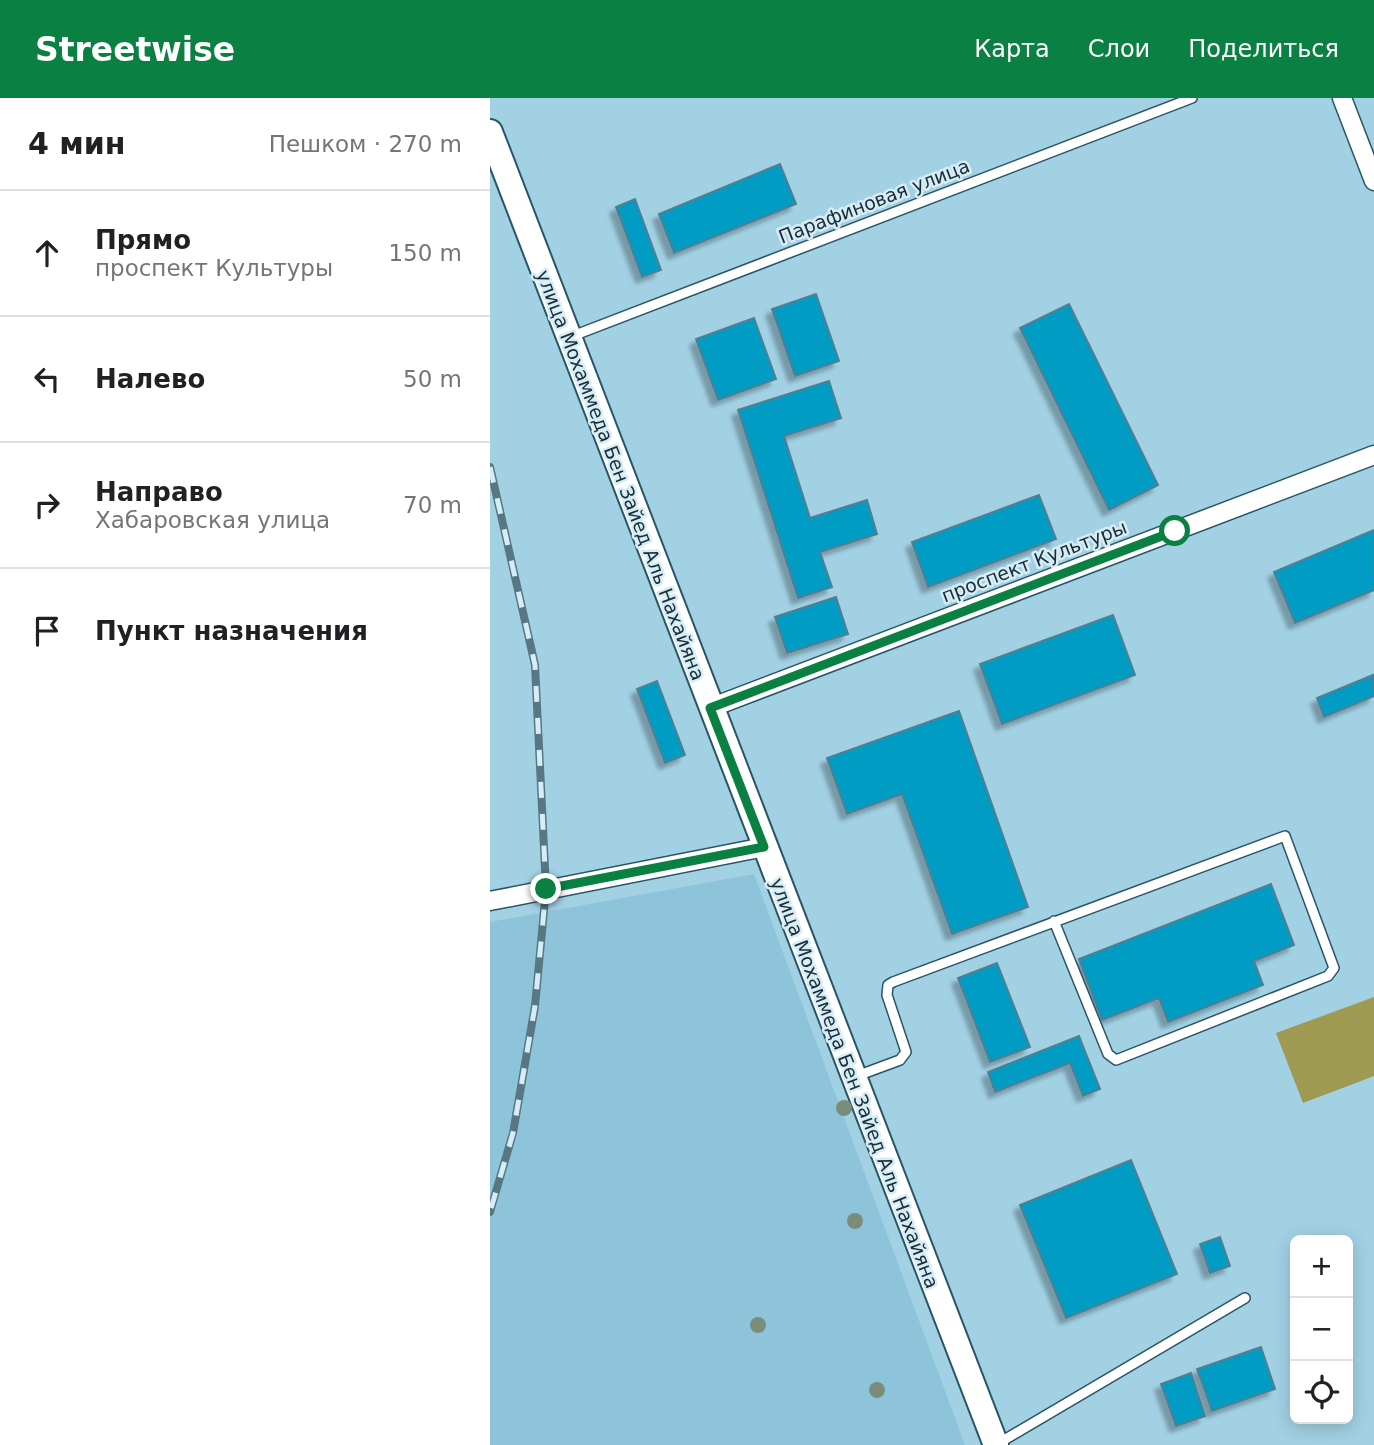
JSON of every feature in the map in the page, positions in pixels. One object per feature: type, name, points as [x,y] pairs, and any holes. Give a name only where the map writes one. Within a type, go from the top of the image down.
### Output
[{"type":"main road","name":"улица Мохаммеда Бен Зайед Аль Нахайяна","points":[[490,132],[996,1445]]},
{"type":"street","points":[[1342,98],[1374,181]]},
{"type":"street","name":"проспект Культуры","points":[[710,708],[1374,456]]},
{"type":"street","points":[[490,901],[764,847]]},
{"type":"lane","name":"Парафиновая улица","points":[[569,337],[1192,98]]},
{"type":"lane","points":[[853,1077],[900,1060],[906,1052],[887,995],[888,985],[1054,921],[1285,836],[1334,968],[1328,976],[1116,1060],[1108,1054],[1054,921]]},
{"type":"lane","points":[[996,1445],[1245,1298]]},
{"type":"shaded area","points":[[754,874],[965,1445],[490,1445],[490,922]]},
{"type":"shaded area","points":[[1374,997],[1374,1076],[1303,1103],[1276,1033]]},
{"type":"building","points":[[780,164],[796,204],[674,253],[659,214]]},
{"type":"building","points":[[635,199],[661,270],[642,277],[616,207]]},
{"type":"building","points":[[816,294],[839,361],[795,376],[772,309]]},
{"type":"building","points":[[1069,304],[1158,485],[1109,510],[1020,328]]},
{"type":"building","points":[[754,318],[776,379],[718,400],[696,339]]},
{"type":"building","points":[[829,381],[841,418],[784,436],[810,518],[867,500],[877,534],[820,552],[832,587],[798,598],[738,410]]},
{"type":"building","points":[[1039,495],[1056,539],[928,587],[912,542]]},
{"type":"building","points":[[1374,530],[1374,590],[1295,623],[1274,572]]},
{"type":"building","points":[[836,597],[848,634],[787,653],[775,617]]},
{"type":"building","points":[[1113,615],[1135,675],[1002,724],[980,664]]},
{"type":"building","points":[[1373,675],[1374,696],[1324,717],[1317,698]]},
{"type":"building","points":[[657,681],[685,755],[665,763],[637,689]]},
{"type":"building","points":[[959,711],[1028,907],[952,934],[902,794],[847,814],[827,758]]},
{"type":"building","points":[[1271,884],[1294,945],[1254,961],[1263,985],[1168,1022],[1159,998],[1102,1020],[1079,959]]},
{"type":"building","points":[[997,963],[1030,1047],[990,1062],[958,978]]},
{"type":"building","points":[[1079,1036],[1100,1089],[1083,1096],[1070,1063],[995,1092],[988,1072]]},
{"type":"building","points":[[1131,1160],[1177,1274],[1066,1318],[1020,1205]]},
{"type":"building","points":[[1220,1237],[1230,1266],[1210,1273],[1200,1244]]},
{"type":"building","points":[[1261,1347],[1275,1389],[1212,1411],[1197,1369]]},
{"type":"building","points":[[1191,1373],[1205,1416],[1176,1426],[1161,1384]]},
{"type":"railway","points":[[490,467],[535,665],[546,889],[535,1006],[513,1133],[490,1212]]},
{"type":"route","points":[[546,889],[764,847],[710,708],[1175,531]]}]
